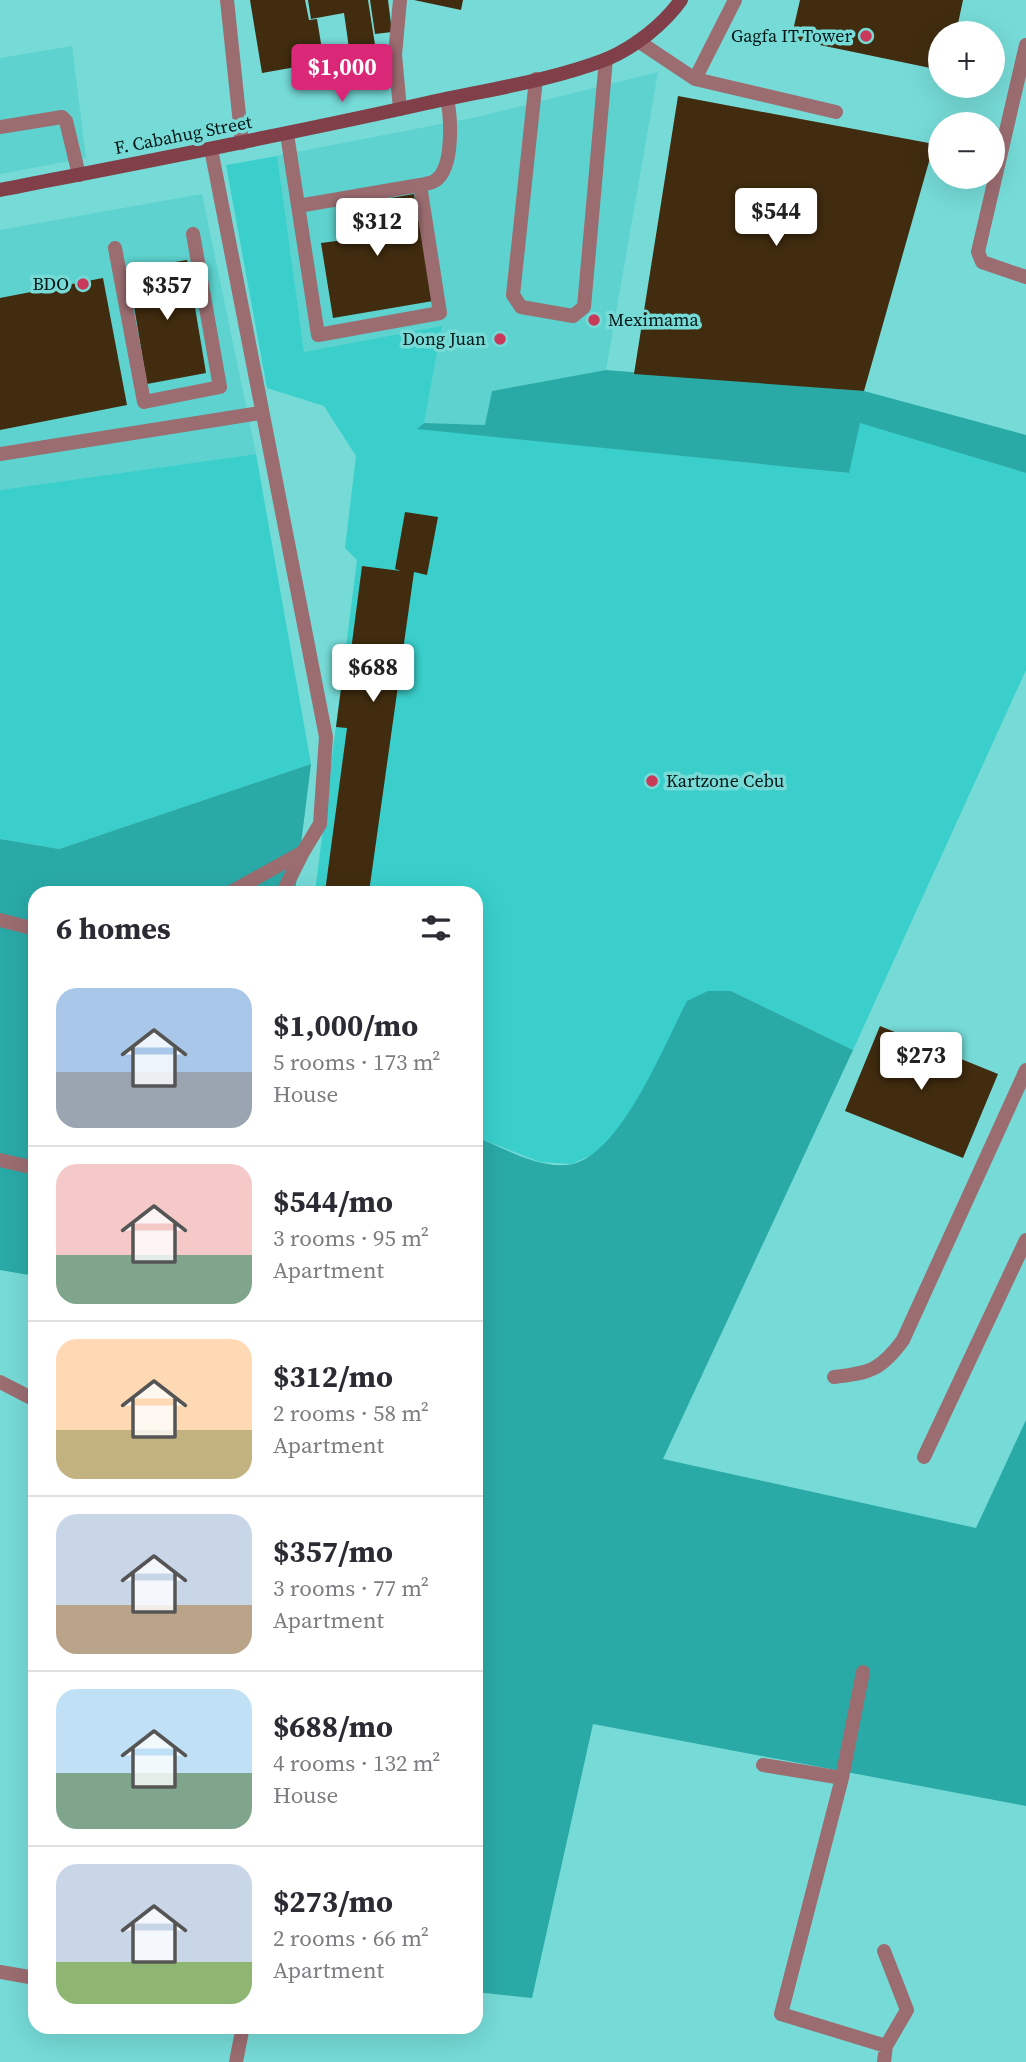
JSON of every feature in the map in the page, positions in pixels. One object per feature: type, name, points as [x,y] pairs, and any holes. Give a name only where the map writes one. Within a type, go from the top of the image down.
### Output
[{"type":"main road","name":"F. Cabahug Street","points":[[0,190],[287,134],[536,79],[606,59],[638,41],[672,12],[681,0]]},
{"type":"street","points":[[227,0],[242,143]]},
{"type":"street","points":[[400,0],[395,55],[400,109]]},
{"type":"street","points":[[695,79],[735,0]]},
{"type":"street","points":[[638,41],[695,79],[836,112]]},
{"type":"street","points":[[1026,45],[978,252],[982,262],[1026,277]]},
{"type":"street","points":[[536,79],[513,295],[521,307],[573,316],[584,307],[606,59]]},
{"type":"street","points":[[298,206],[436,180],[445,167],[452,122],[447,99]]},
{"type":"street","points":[[0,127],[62,117],[79,174]]},
{"type":"street","points":[[287,134],[318,335],[440,313],[420,185]]},
{"type":"street","points":[[211,149],[260,413],[326,737],[320,824],[286,886]]},
{"type":"street","points":[[115,248],[144,402],[220,387],[192,234]]},
{"type":"street","points":[[0,454],[260,413]]},
{"type":"street","points":[[243,886],[303,852]]},
{"type":"street","points":[[0,920],[28,927]]},
{"type":"street","points":[[834,1377],[873,1370],[886,1363],[903,1339],[1026,1070]]},
{"type":"street","points":[[0,1160],[28,1166]]},
{"type":"street","points":[[924,1457],[1026,1240]]},
{"type":"street","points":[[0,1382],[28,1396]]},
{"type":"street","points":[[863,1672],[842,1777],[781,2014],[886,2046]]},
{"type":"street","points":[[763,1765],[842,1777]]},
{"type":"street","points":[[884,1951],[907,2010],[886,2046],[884,2062]]},
{"type":"street","points":[[0,1972],[28,1977]]},
{"type":"street","points":[[236,2062],[241,2034]]},
{"type":"shaded area","points":[[72,46],[86,158],[0,174],[0,58]]},
{"type":"shaded area","points":[[658,72],[606,370],[492,391],[486,425],[424,423],[442,327],[304,352],[276,156],[477,117]]},
{"type":"shaded area","name":"Kartzone Cebu","points":[[277,156],[304,352],[442,326],[424,423],[418,428],[848,473],[859,422],[1026,473],[1026,670],[853,1050],[731,991],[600,1151],[572,1164],[540,1162],[483,1140],[483,886],[316,886],[357,560],[345,548],[356,456],[324,406],[267,388],[226,165]]},
{"type":"shaded area","points":[[202,194],[256,454],[0,490],[0,230]]},
{"type":"shaded area","points":[[606,370],[864,391],[1026,435],[1026,473],[860,423],[849,473],[417,429],[424,423],[485,425],[492,391]]},
{"type":"shaded area","points":[[256,454],[311,764],[59,849],[0,839],[0,490]]},
{"type":"shaded area","points":[[311,764],[296,886],[28,886],[28,1275],[0,1270],[0,839],[59,849]]},
{"type":"shaded area","points":[[708,991],[731,991],[853,1050],[663,1459],[976,1528],[1026,1420],[1026,1806],[593,1724],[532,1998],[483,1993],[483,1140],[523,1157],[549,1164],[573,1164],[591,1155],[625,1119],[654,1069],[687,1001]]},
{"type":"building","points":[[250,0],[305,0],[309,20],[317,19],[324,62],[262,73]]},
{"type":"building","points":[[308,0],[368,0],[376,51],[350,55],[344,13],[311,19]]},
{"type":"building","points":[[370,0],[388,0],[392,32],[375,34]]},
{"type":"building","points":[[414,0],[463,0],[461,10]]},
{"type":"building","name":"Gagfa IT Tower","points":[[800,0],[963,0],[959,21],[928,21],[928,68],[791,39]]},
{"type":"building","points":[[678,96],[928,143],[928,165],[864,391],[634,374]]},
{"type":"building","points":[[414,194],[433,301],[333,318],[321,243],[344,240],[338,207]]},
{"type":"building","points":[[187,260],[206,373],[147,384],[128,270]]},
{"type":"building","points":[[103,278],[127,405],[0,430],[0,298]]},
{"type":"building","points":[[405,512],[438,517],[427,575],[414,572],[370,886],[326,886],[347,728],[336,727],[342,681],[354,682],[358,660],[350,658],[362,566],[401,571],[395,569]]},
{"type":"building","points":[[880,1026],[998,1074],[963,1158],[845,1111]]},
{"type":"place","name":"Gagfa IT Tower","points":[[866,36]]},
{"type":"place","name":"BDO","points":[[83,284]]},
{"type":"place","name":"Meximama","points":[[594,320]]},
{"type":"place","name":"Dong Juan","points":[[500,339]]},
{"type":"place","name":"Kartzone Cebu","points":[[652,781]]}]
